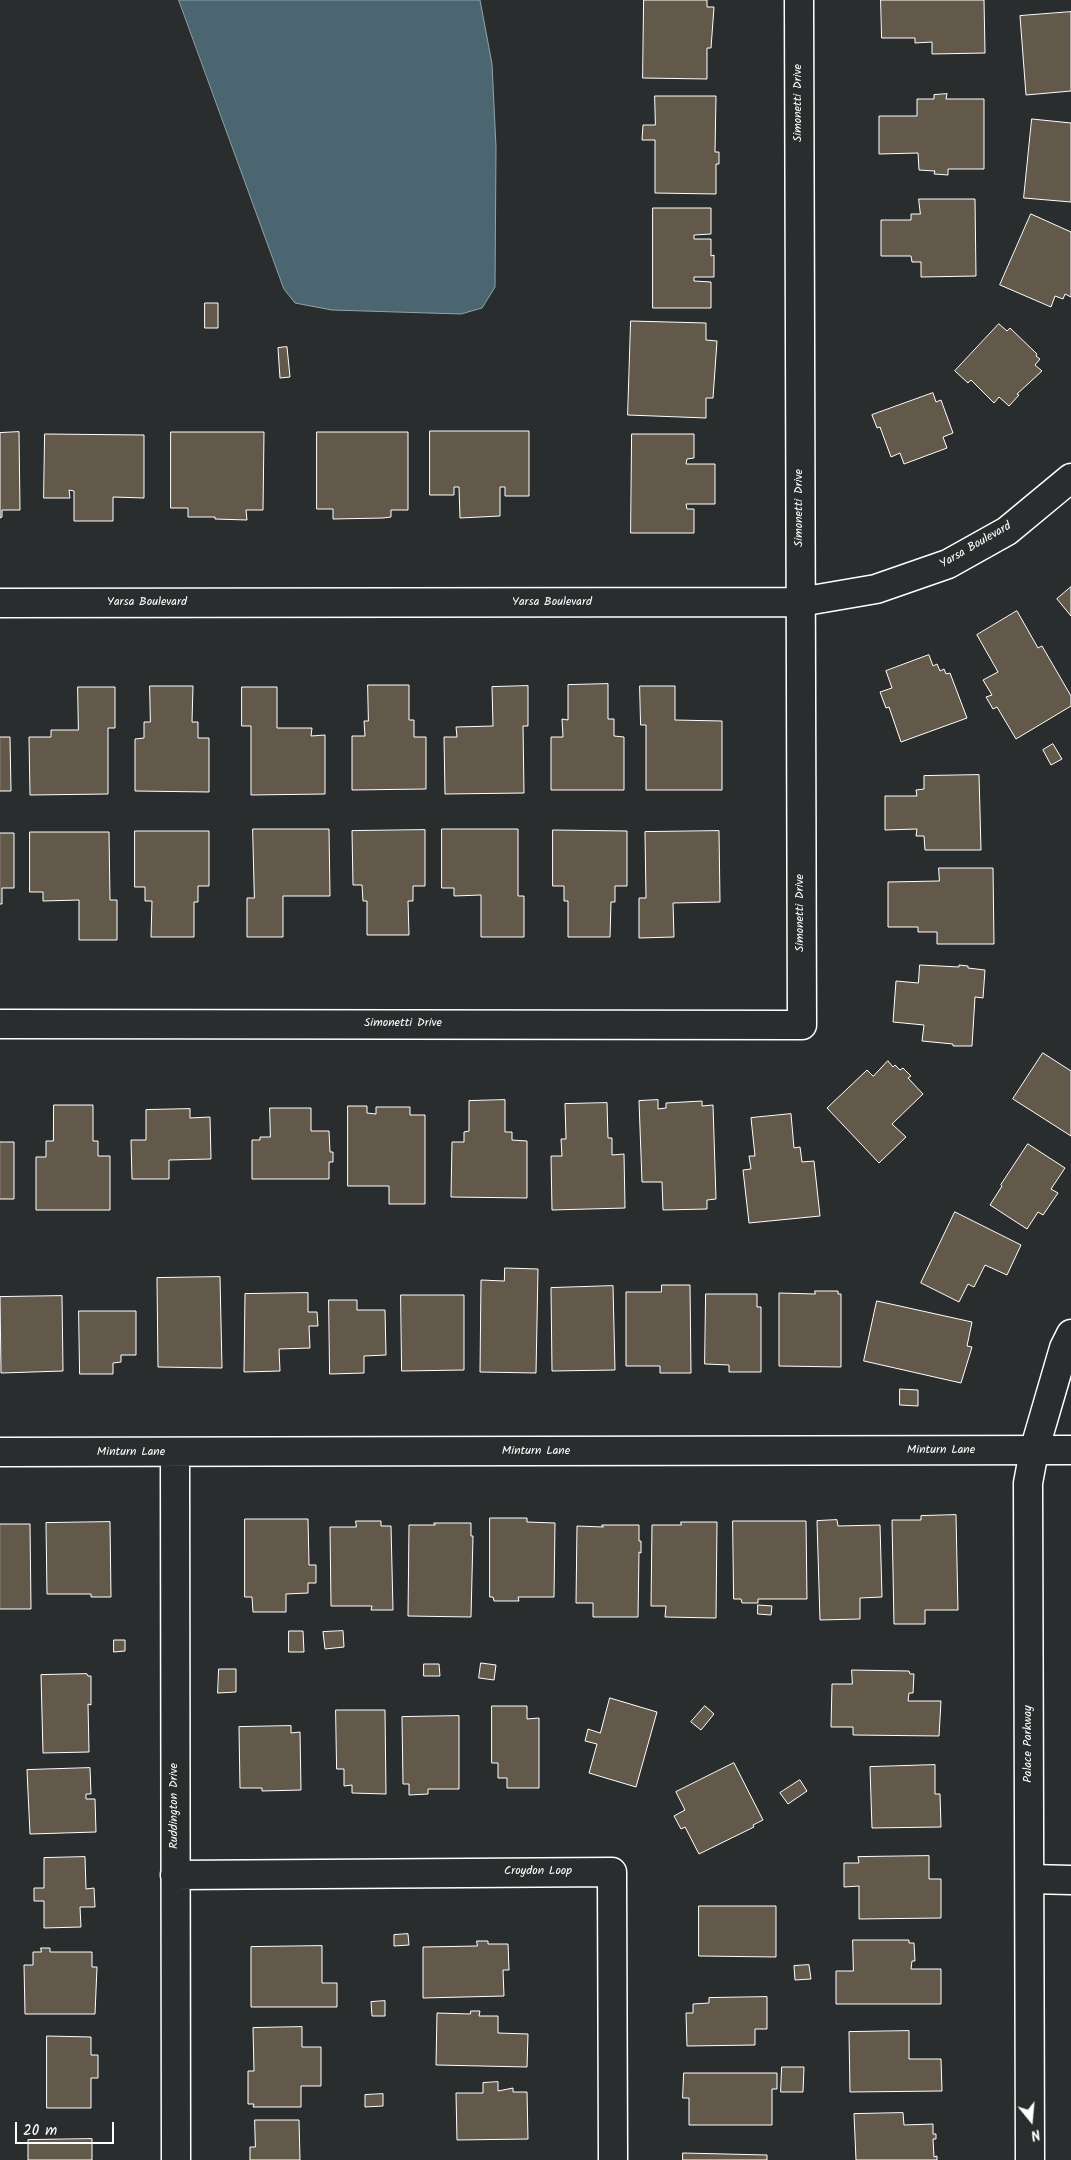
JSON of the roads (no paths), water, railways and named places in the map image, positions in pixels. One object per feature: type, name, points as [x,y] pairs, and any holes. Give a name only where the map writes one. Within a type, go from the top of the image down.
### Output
[{"type":"street","name":"Simonetti Drive","points":[[0,1024],[802,1025],[799,0]]},
{"type":"street","name":"Yarsa Boulevard","points":[[0,603],[800,602],[876,589],[948,564],[1007,531],[1071,478]]},
{"type":"street","name":"Palace Parkway","points":[[1030,2160],[1028,1483],[1034,1451],[1064,1348],[1071,1334]]},
{"type":"street","name":"Minturn Lane","points":[[0,1452],[1071,1450]]},
{"type":"street","name":"Ruddington Drive","points":[[175,1453],[176,2160]]},
{"type":"street","name":"Croydon Loop","points":[[175,1875],[612,1872],[613,2160]]},
{"type":"street","points":[[1030,1879],[1071,1880]]},
{"type":"water","points":[[179,0],[480,0],[492,64],[496,147],[495,287],[482,308],[461,314],[332,310],[295,303],[284,289]]}]
